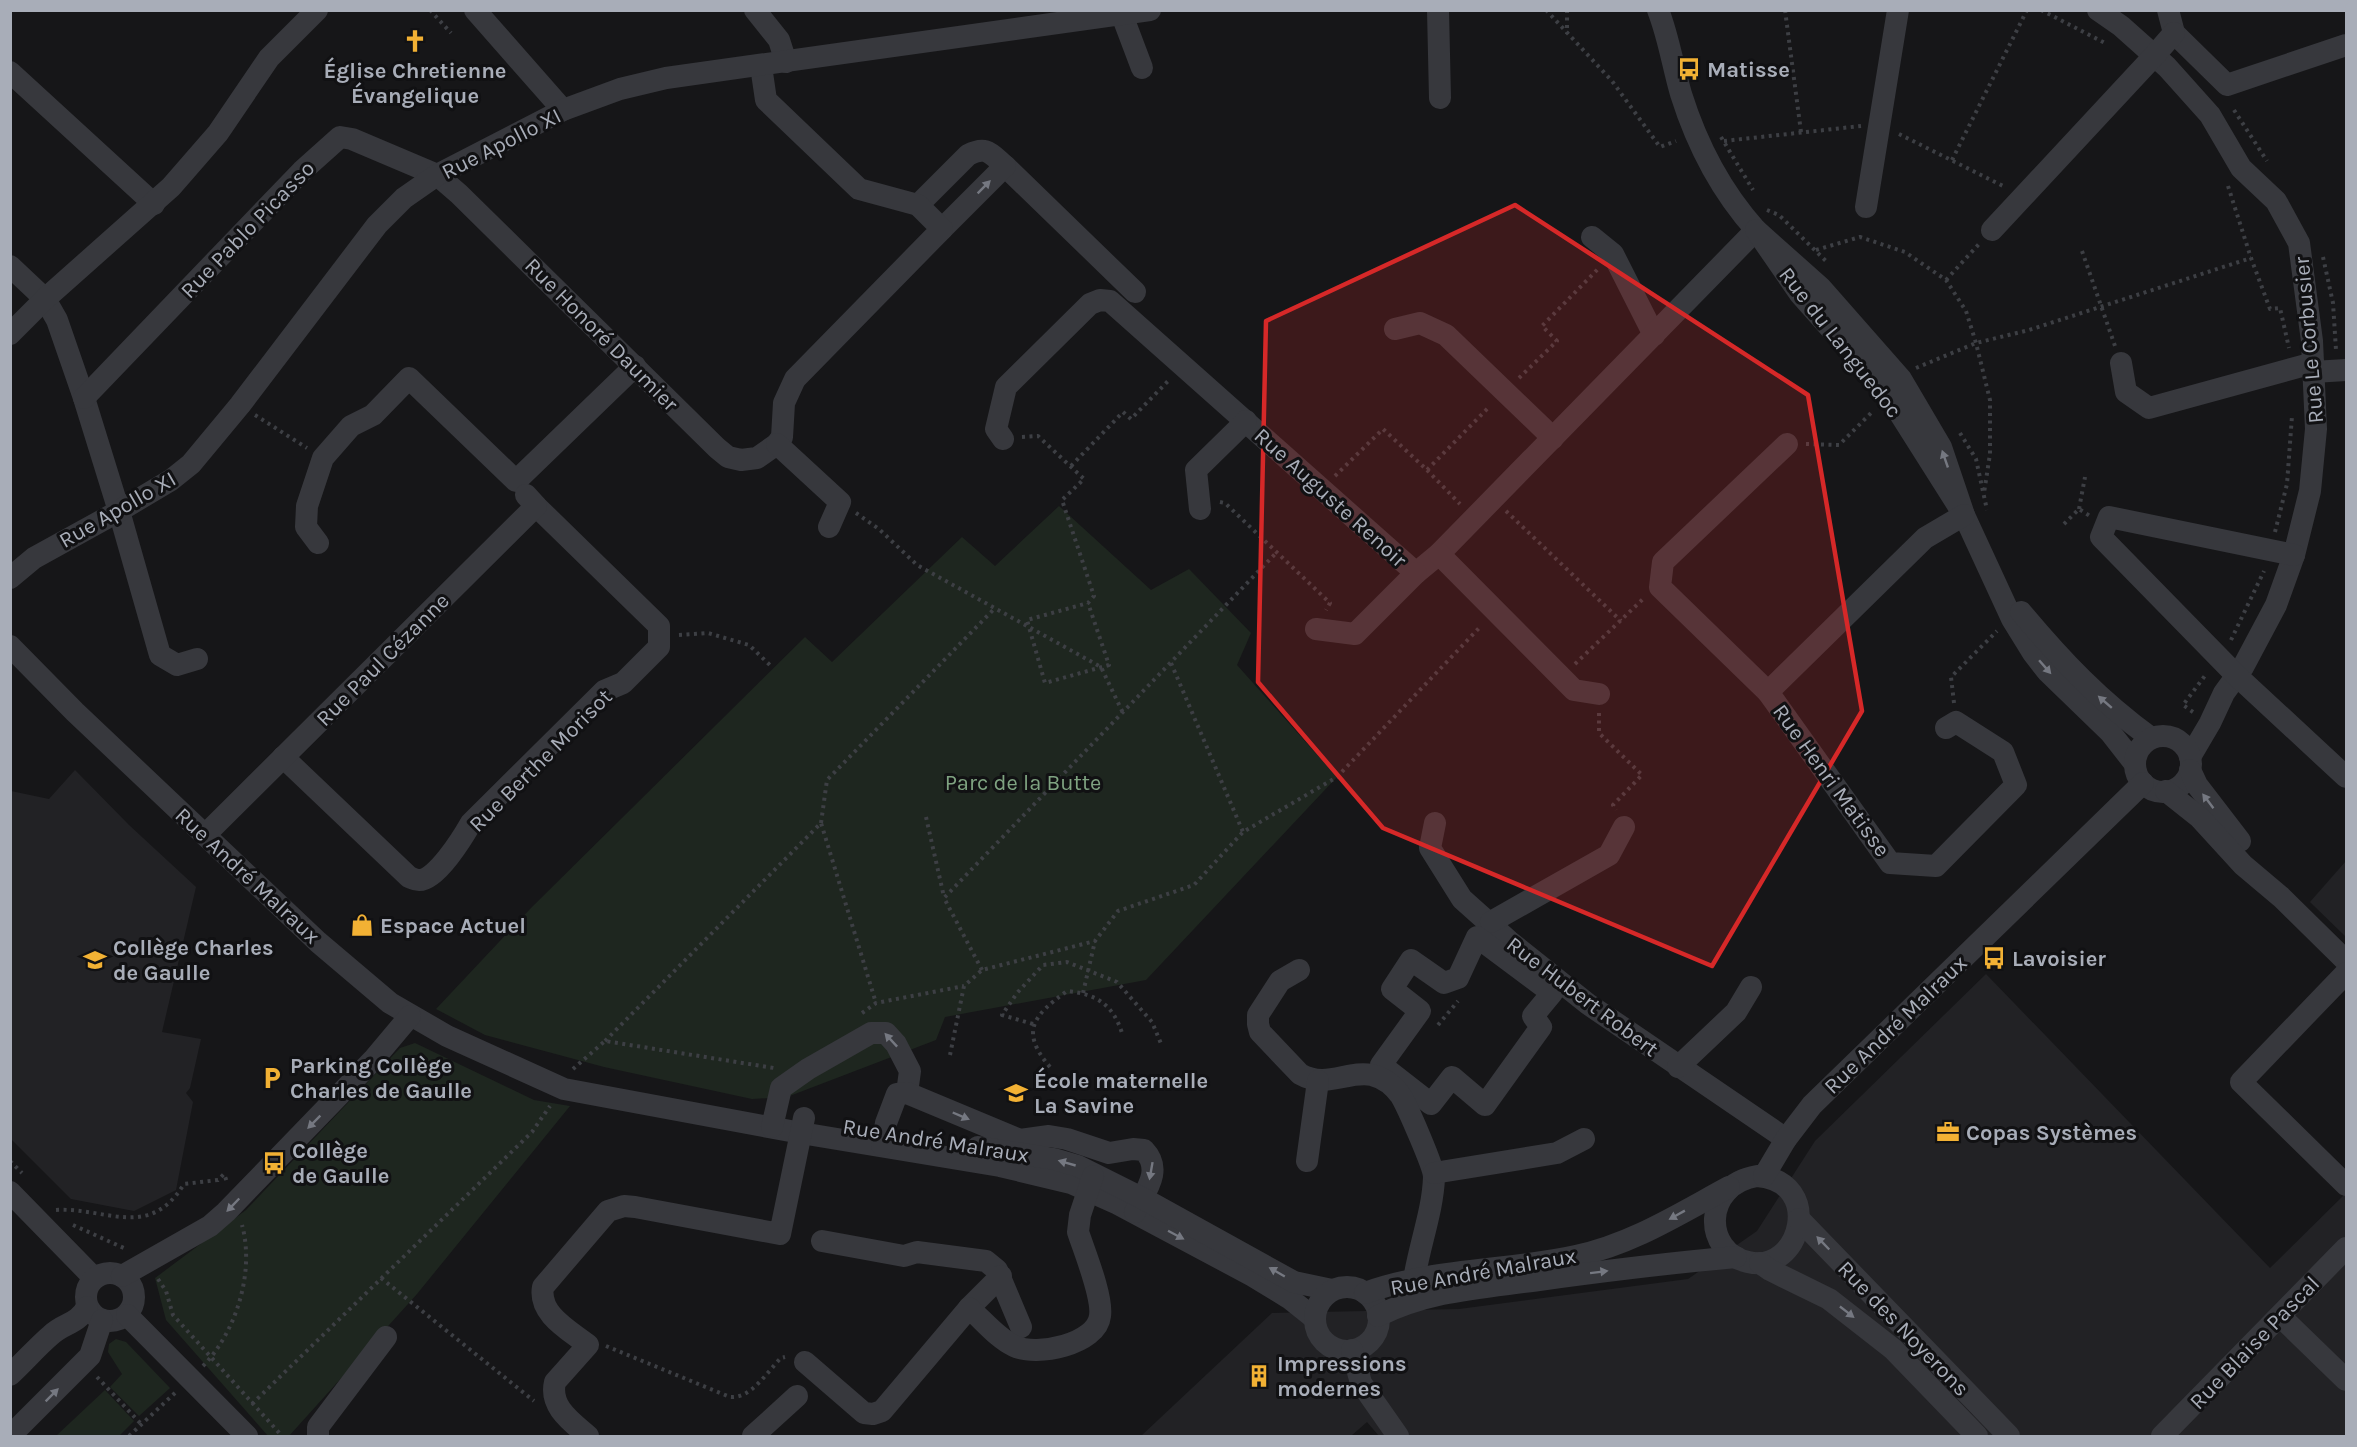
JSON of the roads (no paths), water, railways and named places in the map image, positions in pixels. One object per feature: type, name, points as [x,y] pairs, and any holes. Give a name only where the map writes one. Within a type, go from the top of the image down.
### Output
[{"type":"street","points":[[10,334],[45,299],[154,204],[195,162],[218,133],[269,58],[317,10]]},
{"type":"street","points":[[475,10],[563,110]]},
{"type":"street","points":[[755,10],[779,40],[786,62]]},
{"type":"street","name":"Rue Apollo XI","points":[[10,578],[34,558],[171,480],[191,464],[240,405],[377,225],[404,198],[437,175],[563,110],[620,89],[666,78],[1150,10]]},
{"type":"street","points":[[1438,10],[1440,98]]},
{"type":"street","points":[[1866,207],[1898,10]]},
{"type":"street","name":"Rue Le Corbusier","points":[[2098,10],[2121,26],[2154,56],[2210,116],[2241,168],[2276,201],[2299,243],[2313,368],[2315,439],[2310,491],[2295,555],[2276,605],[2243,667],[2230,684],[2190,764]]},
{"type":"street","points":[[2168,10],[2174,33],[2226,85],[2346,45]]},
{"type":"street","points":[[1122,15],[1142,68]]},
{"type":"street","name":"Rue du Languedoc","points":[[1663,17],[1681,93],[1696,136],[1722,187],[1737,209],[1756,230],[1821,288],[1941,447],[1964,515],[1996,580],[2012,619],[2047,671],[2110,732],[2139,774]]},
{"type":"street","points":[[1992,230],[2174,33]]},
{"type":"street","points":[[761,66],[766,100],[859,189],[918,205],[942,229]]},
{"type":"street","points":[[10,72],[154,204]]},
{"type":"street","name":"Rue Pablo Picasso","points":[[84,398],[302,171],[340,137],[352,139],[437,175]]},
{"type":"street","points":[[918,205],[968,155],[978,150],[989,152],[1135,292]]},
{"type":"street","points":[[829,527],[840,502],[777,444],[782,437],[784,403],[795,379],[1005,166]]},
{"type":"street","name":"Rue Honoré Daumier","points":[[437,175],[728,457],[741,460],[757,458],[777,444]]},
{"type":"street","name":"Rue Auguste Renoir","points":[[1316,629],[1355,634],[1416,573],[1439,554],[1756,230]]},
{"type":"street","points":[[1592,237],[1613,254],[1654,335]]},
{"type":"street","points":[[10,266],[45,299],[57,320],[119,511],[160,655],[177,665],[197,659]]},
{"type":"street","name":"Rue Auguste Renoir","points":[[1003,439],[996,429],[1006,387],[1090,304],[1100,300],[1110,302],[1416,573]]},
{"type":"street","points":[[1395,329],[1420,323],[1446,335],[1553,438]]},
{"type":"street","points":[[2121,363],[2126,392],[2149,408],[2313,368],[2346,370]]},
{"type":"street","points":[[516,481],[635,366]]},
{"type":"street","points":[[318,543],[306,528],[307,506],[322,458],[351,426],[372,415],[409,378],[516,481],[536,506]]},
{"type":"street","name":"Rue Auguste Renoir","points":[[1200,504],[1196,470],[1246,422]]},
{"type":"street","name":"Rue Henri Matisse","points":[[1787,444],[1663,562],[1660,587],[1768,692],[1890,863],[1936,866],[2016,785],[2003,752],[1951,725]]},
{"type":"street","name":"Rue Berthe Morisot","points":[[283,757],[409,878],[419,880],[427,878],[459,845],[471,823],[604,691],[623,683],[659,648],[659,626],[536,506]]},
{"type":"street","name":"Rue Paul Cézanne","points":[[205,835],[536,506]]},
{"type":"street","name":"Rue Henri Matisse","points":[[1768,692],[1925,538],[1964,515]]},
{"type":"street","points":[[2295,555],[2109,517],[2101,537],[2230,684],[2346,777]]},
{"type":"street","name":"Rue Auguste Renoir","points":[[1439,554],[1574,690],[1599,694]]},
{"type":"street","name":"Rue du Languedoc","points":[[1996,580],[2060,659],[2086,685],[2162,738]]},
{"type":"street","name":"Rue André Malraux","points":[[10,646],[75,711],[318,942],[390,1003],[410,1016],[447,1036],[564,1089],[773,1120]]},
{"type":"street","name":"Rue Le Corbusier","points":[[2162,738],[2230,684]]},
{"type":"street","points":[[2190,764],[2181,784],[2166,791],[2158,791],[2139,774],[2139,749],[2162,738],[2186,749],[2197,785],[2281,897]]},
{"type":"street","name":"Rue André Malraux","points":[[1764,1176],[1786,1138],[1812,1105],[2139,774]]},
{"type":"street","points":[[2166,791],[2200,818],[2243,864],[2281,897],[2346,961]]},
{"type":"street","name":"Rue Hubert Robert","points":[[1435,823],[1430,848],[1462,899],[1491,922],[1509,941],[1588,1004],[1786,1138]]},
{"type":"street","name":"Rue Hubert Robert","points":[[1491,922],[1609,855],[1624,826]]},
{"type":"street","points":[[1477,937],[1552,993],[1533,1016],[1541,1027],[1485,1105],[1452,1077],[1431,1104],[1381,1065],[1420,1011],[1392,989],[1411,960],[1444,983],[1458,978],[1477,937]]},
{"type":"street","points":[[1299,970],[1280,981],[1258,1014],[1260,1032],[1300,1074],[1318,1081],[1370,1074],[1390,1084],[1401,1097],[1434,1173],[1433,1191],[1414,1280]]},
{"type":"street","points":[[2346,973],[2241,1082],[2346,1185]]},
{"type":"street","name":"Rue Hubert Robert","points":[[1678,1067],[1736,1012],[1751,987]]},
{"type":"street","points":[[122,1276],[210,1226],[374,1060],[410,1016]]},
{"type":"street","points":[[773,1120],[781,1088],[808,1069],[871,1033],[886,1033],[896,1044],[910,1071],[907,1093]]},
{"type":"street","name":"Rue André Malraux","points":[[513,1066],[567,1074],[803,1126],[883,1139],[1054,1159],[1091,1182],[1294,1282],[1332,1290]]},
{"type":"street","points":[[1307,1161],[1318,1081]]},
{"type":"street","points":[[883,1139],[897,1094],[907,1093],[1020,1140],[1049,1136],[1067,1139],[1109,1153],[1132,1149],[1144,1150],[1153,1159],[1154,1169],[1138,1205]]},
{"type":"street","points":[[588,1437],[560,1411],[554,1394],[555,1382],[588,1346],[546,1310],[542,1295],[543,1287],[608,1211],[624,1206],[780,1234],[803,1126]]},
{"type":"street","points":[[1434,1173],[1557,1153],[1584,1138]]},
{"type":"street","points":[[1764,1176],[1778,1181],[1790,1191],[1797,1204],[1800,1219],[1798,1230],[1791,1243],[1771,1260],[1760,1263],[1748,1262],[1736,1257],[1722,1242],[1716,1229],[1715,1214],[1719,1198],[1729,1187],[1742,1178],[1764,1176]]},
{"type":"street","points":[[969,1308],[1004,1339],[1028,1351],[1049,1349],[1091,1334],[1099,1324],[1101,1307],[1078,1232],[1080,1215],[1091,1182]]},
{"type":"street","points":[[18,1185],[94,1278]]},
{"type":"street","name":"Rue André Malraux","points":[[1365,1293],[1414,1280],[1575,1257],[1605,1249],[1640,1236],[1729,1187]]},
{"type":"street","name":"Rue André Malraux","points":[[1138,1205],[1289,1298],[1314,1318]]},
{"type":"street","name":"Rue des Noyerons","points":[[1800,1219],[2009,1437]]},
{"type":"street","points":[[822,1241],[904,1256],[917,1252],[977,1259],[993,1266],[1000,1276],[1021,1327]]},
{"type":"street","name":"Rue Blaise Pascal","points":[[2162,1437],[2346,1248]]},
{"type":"street","name":"Rue André Malraux","points":[[1378,1316],[1396,1307],[1438,1293],[1661,1264],[1736,1257]]},
{"type":"street","name":"Rue des Noyerons","points":[[1760,1263],[1829,1299],[1893,1349],[1977,1437]]},
{"type":"street","points":[[10,1375],[61,1327],[94,1314],[119,1320],[127,1315],[134,1299],[133,1290],[122,1276],[108,1272],[94,1278],[87,1286],[85,1297],[94,1314],[90,1356],[10,1436]]},
{"type":"street","points":[[805,1362],[864,1413],[873,1414],[882,1411],[969,1308],[1000,1276]]},
{"type":"street","points":[[1343,1287],[1355,1288],[1365,1293],[1377,1307],[1375,1334],[1361,1347],[1353,1350],[1330,1347],[1316,1329],[1314,1318],[1319,1302],[1332,1290],[1343,1287]]},
{"type":"street","points":[[127,1315],[247,1437]]},
{"type":"street","points":[[2280,1316],[2346,1380]]},
{"type":"street","points":[[318,1437],[318,1427],[386,1337]]},
{"type":"street","points":[[1353,1350],[1361,1383],[1398,1437]]},
{"type":"street","points":[[753,1437],[797,1396]]},
{"type":"place","name":"Église Chretienne Évangelique","points":[[415,41]]},
{"type":"place","name":"Matisse","points":[[1689,69]]},
{"type":"place","name":"Espace Actuel","points":[[362,925]]},
{"type":"place","name":"Lavoisier","points":[[1994,958]]},
{"type":"place","name":"Collège Charles de Gaulle","points":[[95,960]]},
{"type":"place","name":"Parking Collège Charles de Gaulle","points":[[272,1078]]},
{"type":"place","name":"École maternelle La Savine","points":[[1016,1093]]},
{"type":"place","name":"Copas Systèmes","points":[[1948,1132]]},
{"type":"place","name":"Collège de Gaulle","points":[[274,1163]]},
{"type":"place","name":"Impressions modernes","points":[[1259,1376]]},
{"type":"park label","name":"Parc de la Butte","points":[[1023,782]]}]
